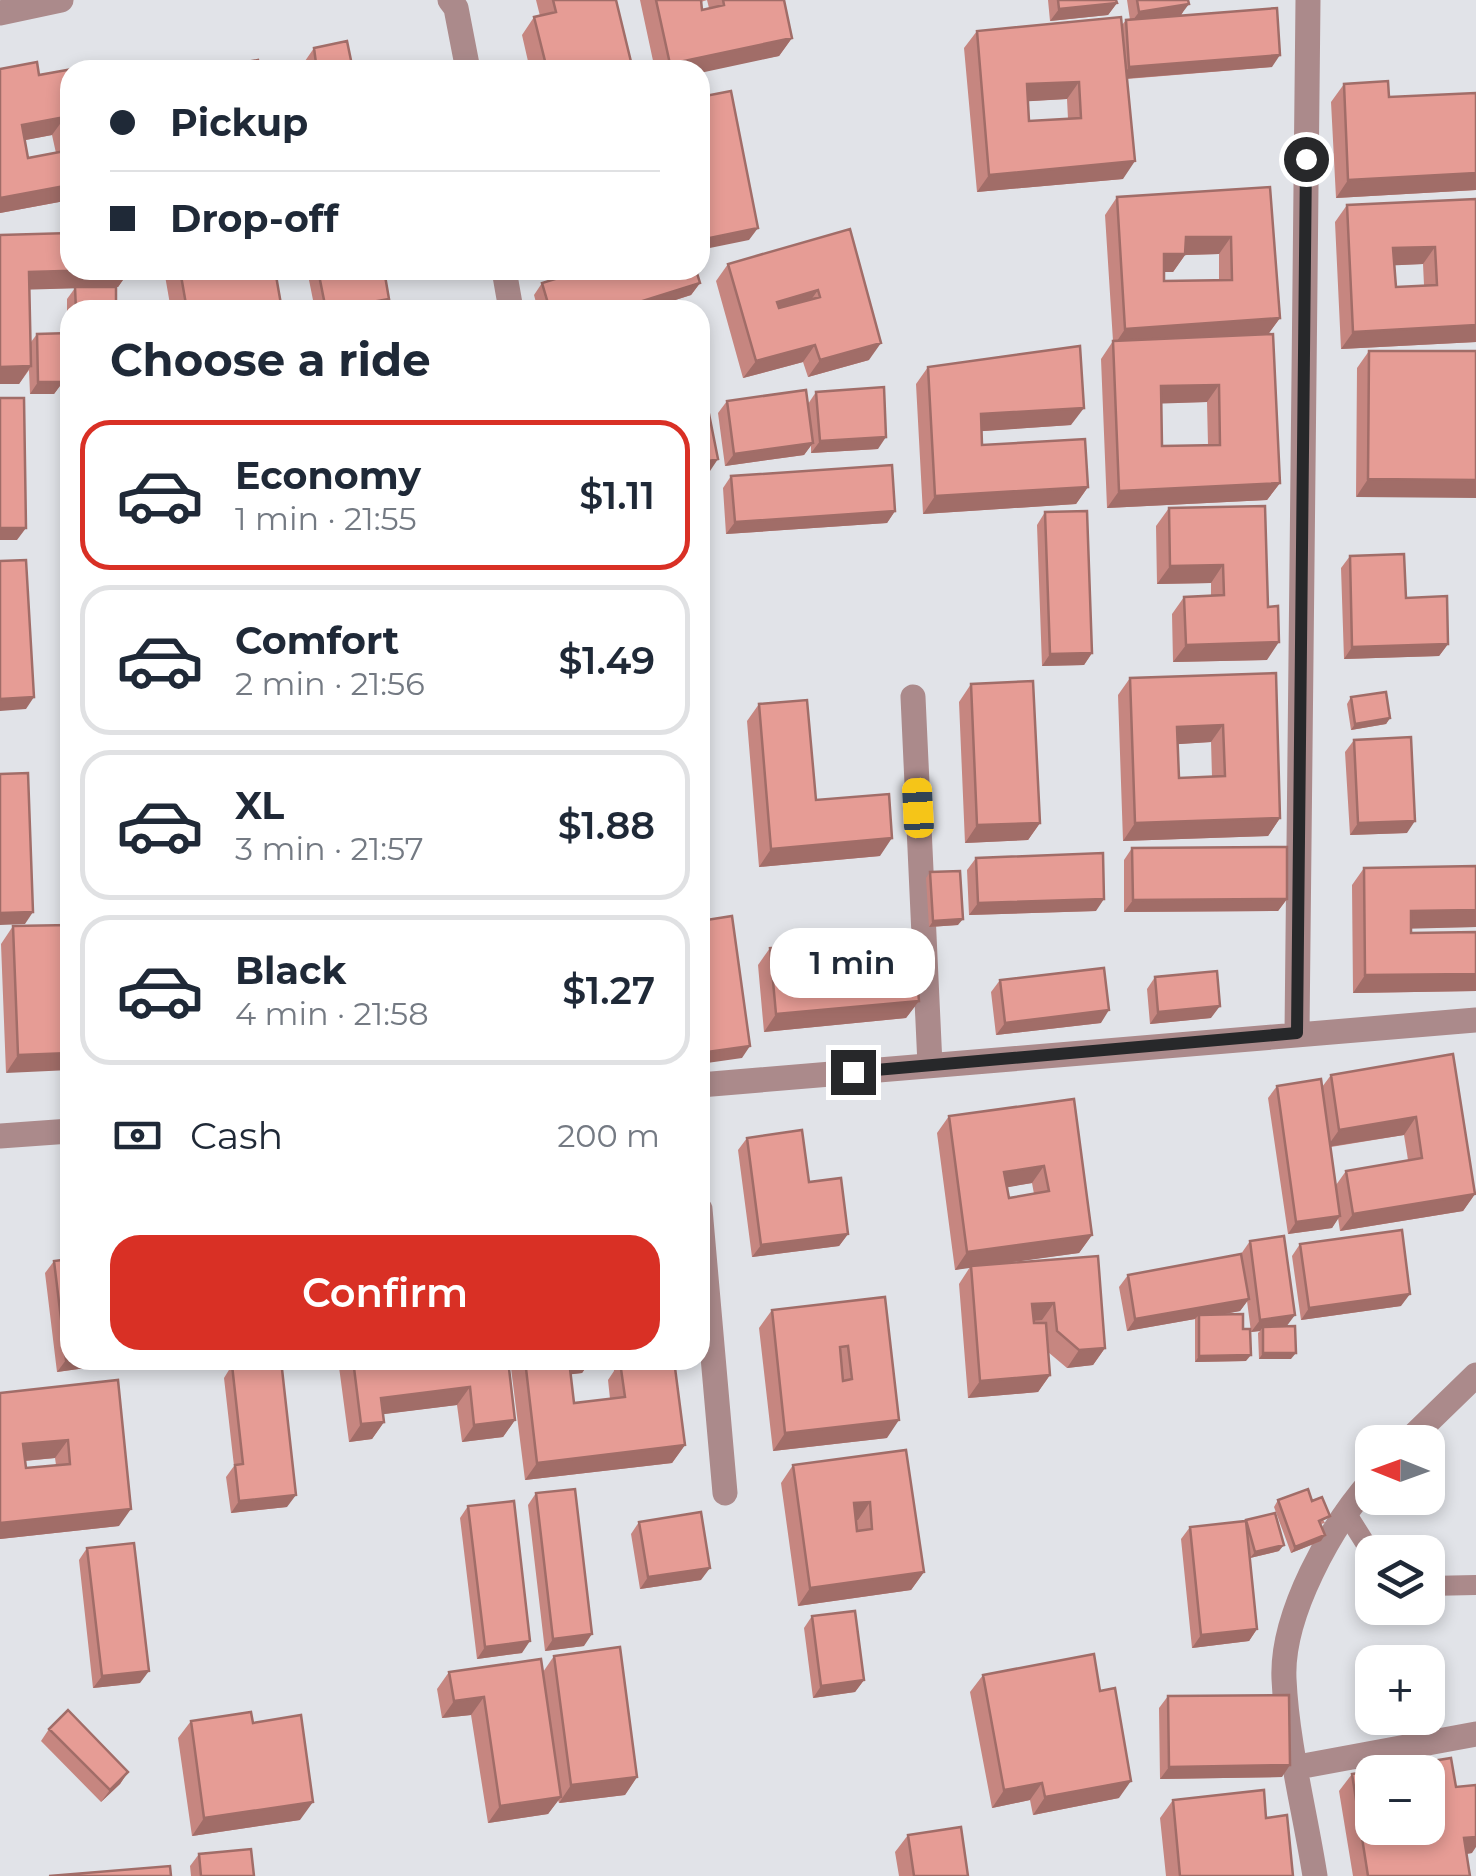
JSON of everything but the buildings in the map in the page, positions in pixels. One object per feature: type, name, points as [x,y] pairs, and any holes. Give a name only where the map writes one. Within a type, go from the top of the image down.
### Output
[{"type":"street","points":[[0,14],[61,0]]},
{"type":"street","points":[[450,0],[456,8],[466,60]]},
{"type":"street","points":[[1297,1033],[1308,0]]},
{"type":"street","points":[[912,698],[930,1065]]},
{"type":"street","points":[[710,1083],[1476,1020]]},
{"type":"street","points":[[0,1136],[60,1132]]},
{"type":"street","points":[[710,1323],[725,1493]]},
{"type":"street","points":[[1425,1425],[1476,1375]]},
{"type":"street","points":[[1315,1876],[1284,1677],[1290,1622],[1345,1511],[1355,1500]]},
{"type":"street","points":[[1298,1766],[1476,1734]]},
{"type":"lane","points":[[1345,1511],[1360,1535]]},
{"type":"lane","points":[[1445,1586],[1476,1585]]},
{"type":"route","points":[[853,1072],[1297,1033],[1306,159]]}]
